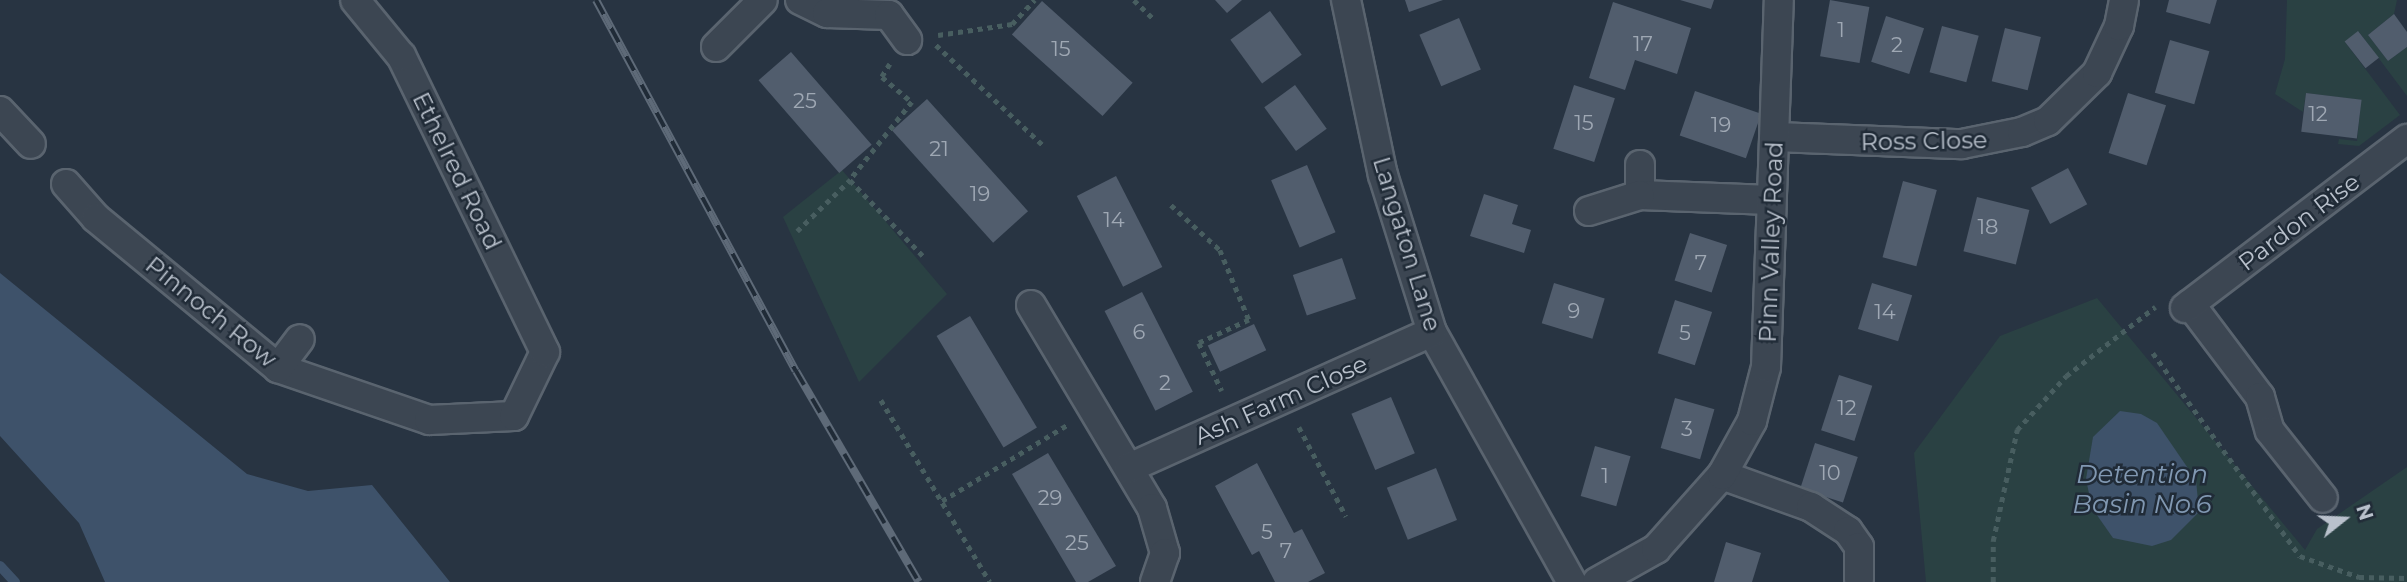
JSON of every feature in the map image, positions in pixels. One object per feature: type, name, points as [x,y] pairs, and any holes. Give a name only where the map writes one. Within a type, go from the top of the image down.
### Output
[{"type":"street","name":"Ethelred Road","points":[[355,0],[401,56],[545,352]]},
{"type":"street","points":[[716,47],[763,0]]},
{"type":"street","points":[[800,0],[827,13],[889,15],[907,40]]},
{"type":"street","name":"Langaton Lane","points":[[1346,0],[1383,174],[1432,332],[1572,582]]},
{"type":"street","name":"Pinn Valley Road","points":[[1597,582],[1656,548],[1722,475],[1752,421],[1766,367],[1780,0]]},
{"type":"street","name":"Ross Close","points":[[1776,137],[1962,144],[2022,132],[2048,121],[2097,73],[2119,26],[2124,0]]},
{"type":"street","points":[[0,111],[31,144]]},
{"type":"street","name":"Pardon Rise","points":[[2323,498],[2270,431],[2260,397],[2187,306],[2407,139]]},
{"type":"street","points":[[1640,165],[1640,195]]},
{"type":"street","name":"Pinnoch Row","points":[[66,184],[96,218],[278,368],[429,420],[514,416],[545,352]]},
{"type":"street","points":[[1589,211],[1640,195],[1771,200]]},
{"type":"street","points":[[1031,305],[1091,411],[1152,508],[1165,553],[1155,582]]},
{"type":"street","name":"Ash Farm Close","points":[[1129,468],[1432,332]]},
{"type":"street","points":[[278,368],[300,339]]},
{"type":"street","points":[[1722,475],[1811,507],[1848,531],[1859,547],[1859,579]]},
{"type":"path","points":[[1034,0],[1012,24],[927,36],[1045,148]]},
{"type":"path","points":[[1134,0],[1156,20]]},
{"type":"path","points":[[797,231],[850,180],[912,102],[881,77],[907,40]]},
{"type":"path","points":[[850,180],[925,258]]},
{"type":"path","points":[[1171,205],[1220,250],[1249,320],[1199,343],[1236,420]]},
{"type":"path","points":[[1993,582],[1993,541],[2017,430],[2066,376],[2133,324]]},
{"type":"path","points":[[2153,353],[2300,556],[2359,577],[2407,578]]},
{"type":"path","points":[[1283,399],[1346,516]]},
{"type":"path","points":[[881,400],[990,582]]},
{"type":"path","points":[[942,501],[1091,411]]},
{"type":"green space","points":[[2287,0],[2397,0],[2394,14],[2368,35],[2388,61],[2407,47],[2407,96],[2359,32],[2345,42],[2400,115],[2359,146],[2338,144],[2339,139],[2357,141],[2361,100],[2306,93],[2303,112],[2275,94],[2285,59]]},
{"type":"green space","points":[[842,170],[947,294],[859,382],[783,217]]},
{"type":"green space","points":[[2097,298],[2305,550],[2317,529],[2407,467],[2407,582],[1926,582],[1914,453],[2000,336]]},
{"type":"water","points":[[0,273],[247,474],[308,491],[372,485],[450,582],[105,582],[79,523],[0,436]]},
{"type":"water","name":"Detention Basin No.6","points":[[2120,411],[2141,414],[2157,423],[2196,480],[2199,512],[2171,540],[2152,546],[2113,538],[2092,508],[2086,479],[2093,437]]},
{"type":"building","points":[[1215,0],[1242,0],[1227,13]]},
{"type":"building","points":[[1405,0],[1443,0],[1409,12]]},
{"type":"building","points":[[1680,0],[1714,0],[1711,9]]},
{"type":"building","points":[[1830,0],[1869,7],[1859,63],[1820,56]]},
{"type":"building","points":[[2169,0],[2217,0],[2210,24],[2166,12]]},
{"type":"building","points":[[1042,1],[1133,83],[1103,116],[1012,34]]},
{"type":"building","points":[[1613,2],[1691,28],[1677,74],[1635,60],[1625,90],[1589,78]]},
{"type":"building","points":[[1270,11],[1302,55],[1262,83],[1230,40]]},
{"type":"building","points":[[2394,14],[2407,32],[2407,47],[2388,61],[2368,35]]},
{"type":"building","points":[[1886,16],[1924,28],[1909,74],[1871,62]]},
{"type":"building","points":[[1459,18],[1481,70],[1441,86],[1419,35]]},
{"type":"building","points":[[1942,26],[1979,36],[1966,82],[1930,72]]},
{"type":"building","points":[[2005,28],[2041,37],[2028,90],[1992,81]]},
{"type":"building","points":[[2358,31],[2379,58],[2366,68],[2345,41]]},
{"type":"building","points":[[2170,40],[2209,51],[2194,104],[2155,93]]},
{"type":"building","points":[[791,52],[872,145],[839,173],[759,80]]},
{"type":"building","points":[[1295,85],[1327,129],[1296,151],[1264,107]]},
{"type":"building","points":[[1574,85],[1615,98],[1594,162],[1553,149]]},
{"type":"building","points":[[1695,91],[1761,114],[1746,158],[1680,135]]},
{"type":"building","points":[[2128,93],[2166,105],[2147,165],[2109,153]]},
{"type":"building","points":[[2306,93],[2362,100],[2357,139],[2301,132]]},
{"type":"building","points":[[927,99],[1028,211],[993,243],[892,130]]},
{"type":"building","points":[[1307,165],[1336,232],[1300,247],[1271,180]]},
{"type":"building","points":[[2068,168],[2087,204],[2050,224],[2031,188]]},
{"type":"building","points":[[1116,176],[1162,267],[1123,287],[1077,196]]},
{"type":"building","points":[[1903,181],[1937,190],[1916,266],[1883,257]]},
{"type":"building","points":[[1484,194],[1518,205],[1512,224],[1531,230],[1524,253],[1470,236]]},
{"type":"building","points":[[1977,197],[2029,210],[2016,264],[1963,251]]},
{"type":"building","points":[[1690,233],[1727,245],[1712,293],[1675,281]]},
{"type":"building","points":[[1342,258],[1356,299],[1307,316],[1293,275]]},
{"type":"building","points":[[1554,283],[1605,298],[1592,339],[1542,323]]},
{"type":"building","points":[[1872,283],[1912,295],[1898,341],[1858,329]]},
{"type":"building","points":[[1142,292],[1193,392],[1155,411],[1105,311]]},
{"type":"building","points":[[1675,300],[1712,312],[1695,365],[1658,353]]},
{"type":"building","points":[[970,316],[1037,427],[1004,448],[937,336]]},
{"type":"building","points":[[1254,324],[1266,350],[1220,372],[1208,346]]},
{"type":"building","points":[[1839,375],[1872,386],[1854,441],[1821,430]]},
{"type":"building","points":[[1391,397],[1415,453],[1375,470],[1351,414]]},
{"type":"building","points":[[1675,398],[1714,409],[1700,459],[1661,448]]},
{"type":"building","points":[[1815,443],[1858,457],[1843,503],[1800,489]]},
{"type":"building","points":[[1595,446],[1631,456],[1616,506],[1581,496]]},
{"type":"building","points":[[1048,453],[1116,566],[1088,582],[1076,582],[1012,474]]},
{"type":"building","points":[[1257,463],[1294,533],[1302,529],[1325,573],[1308,582],[1275,582],[1259,551],[1252,555],[1215,486]]},
{"type":"building","points":[[1436,468],[1457,520],[1408,540],[1387,488]]},
{"type":"building","points":[[1726,542],[1761,553],[1752,582],[1714,582]]},
{"type":"waterway","points":[[0,566],[15,582]]},
{"type":"railway","points":[[596,0],[796,371],[919,582]]}]
